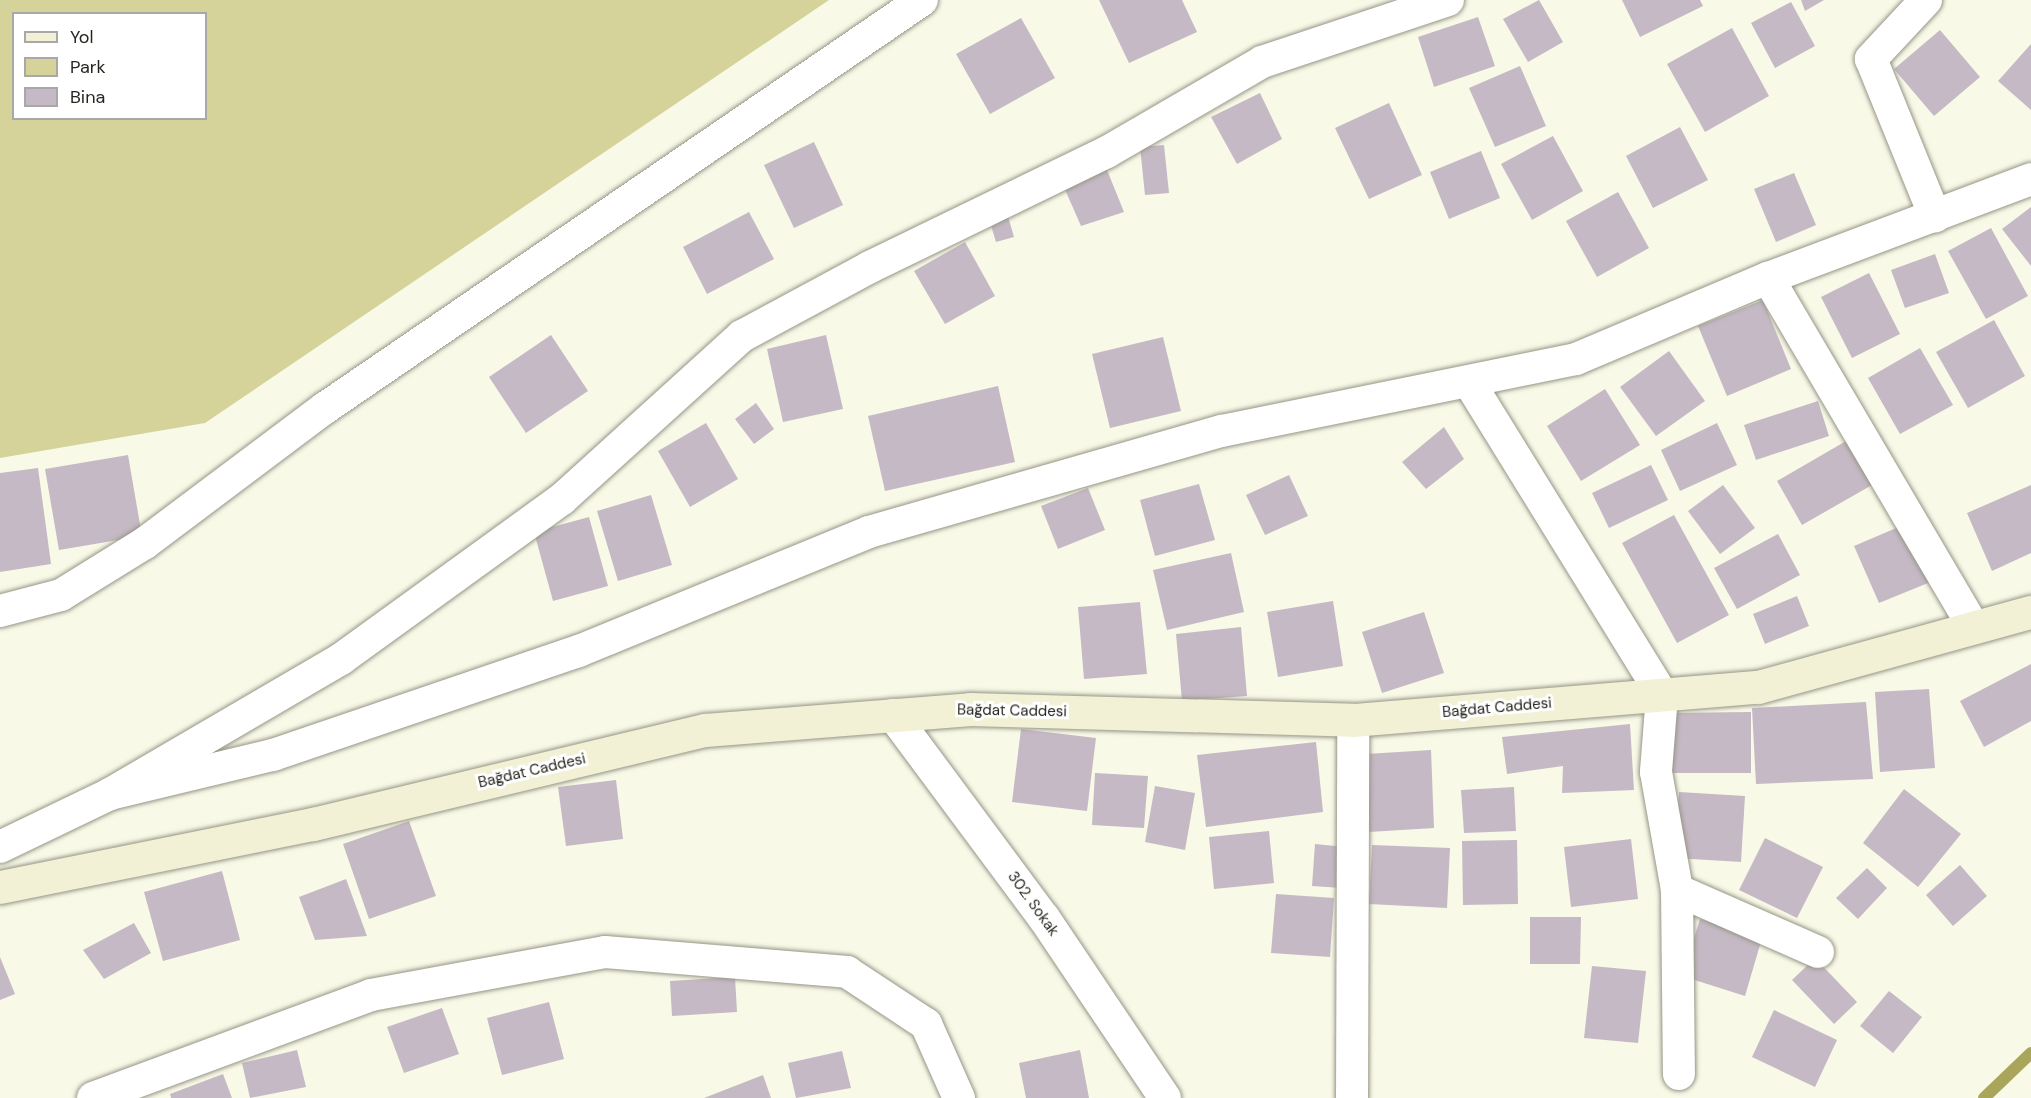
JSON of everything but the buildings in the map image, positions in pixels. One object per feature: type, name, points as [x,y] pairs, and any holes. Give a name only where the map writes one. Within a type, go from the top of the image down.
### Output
[{"type":"main road","name":"Bağdat Caddesi","points":[[0,887],[313,824],[705,730],[970,709],[1353,720],[1758,687],[2031,612]]},
{"type":"street","points":[[0,611],[61,594],[145,543],[325,408],[922,0]]},
{"type":"street","points":[[0,847],[111,794],[341,658],[562,499],[742,336],[870,267],[1107,152],[1262,62],[1448,0]]},
{"type":"street","points":[[1926,0],[1871,59],[1935,217]]},
{"type":"street","points":[[111,794],[273,755],[568,655],[869,532],[1222,431],[1576,359],[1768,278],[2031,179]]},
{"type":"street","points":[[1768,278],[1974,628]]},
{"type":"street","points":[[1469,382],[1662,695],[1656,772],[1677,891],[1679,1074]]},
{"type":"street","name":"302. Sokak","points":[[893,715],[1044,918],[1165,1098]]},
{"type":"street","points":[[1352,1098],[1353,720]]},
{"type":"street","points":[[1677,891],[1818,952]]},
{"type":"street","points":[[93,1098],[371,995],[605,952],[847,972],[926,1024],[959,1098]]},
{"type":"green space","points":[[0,0],[829,0],[205,423],[0,458]]},
{"type":"waterway","points":[[1984,1098],[2031,1053]]}]
